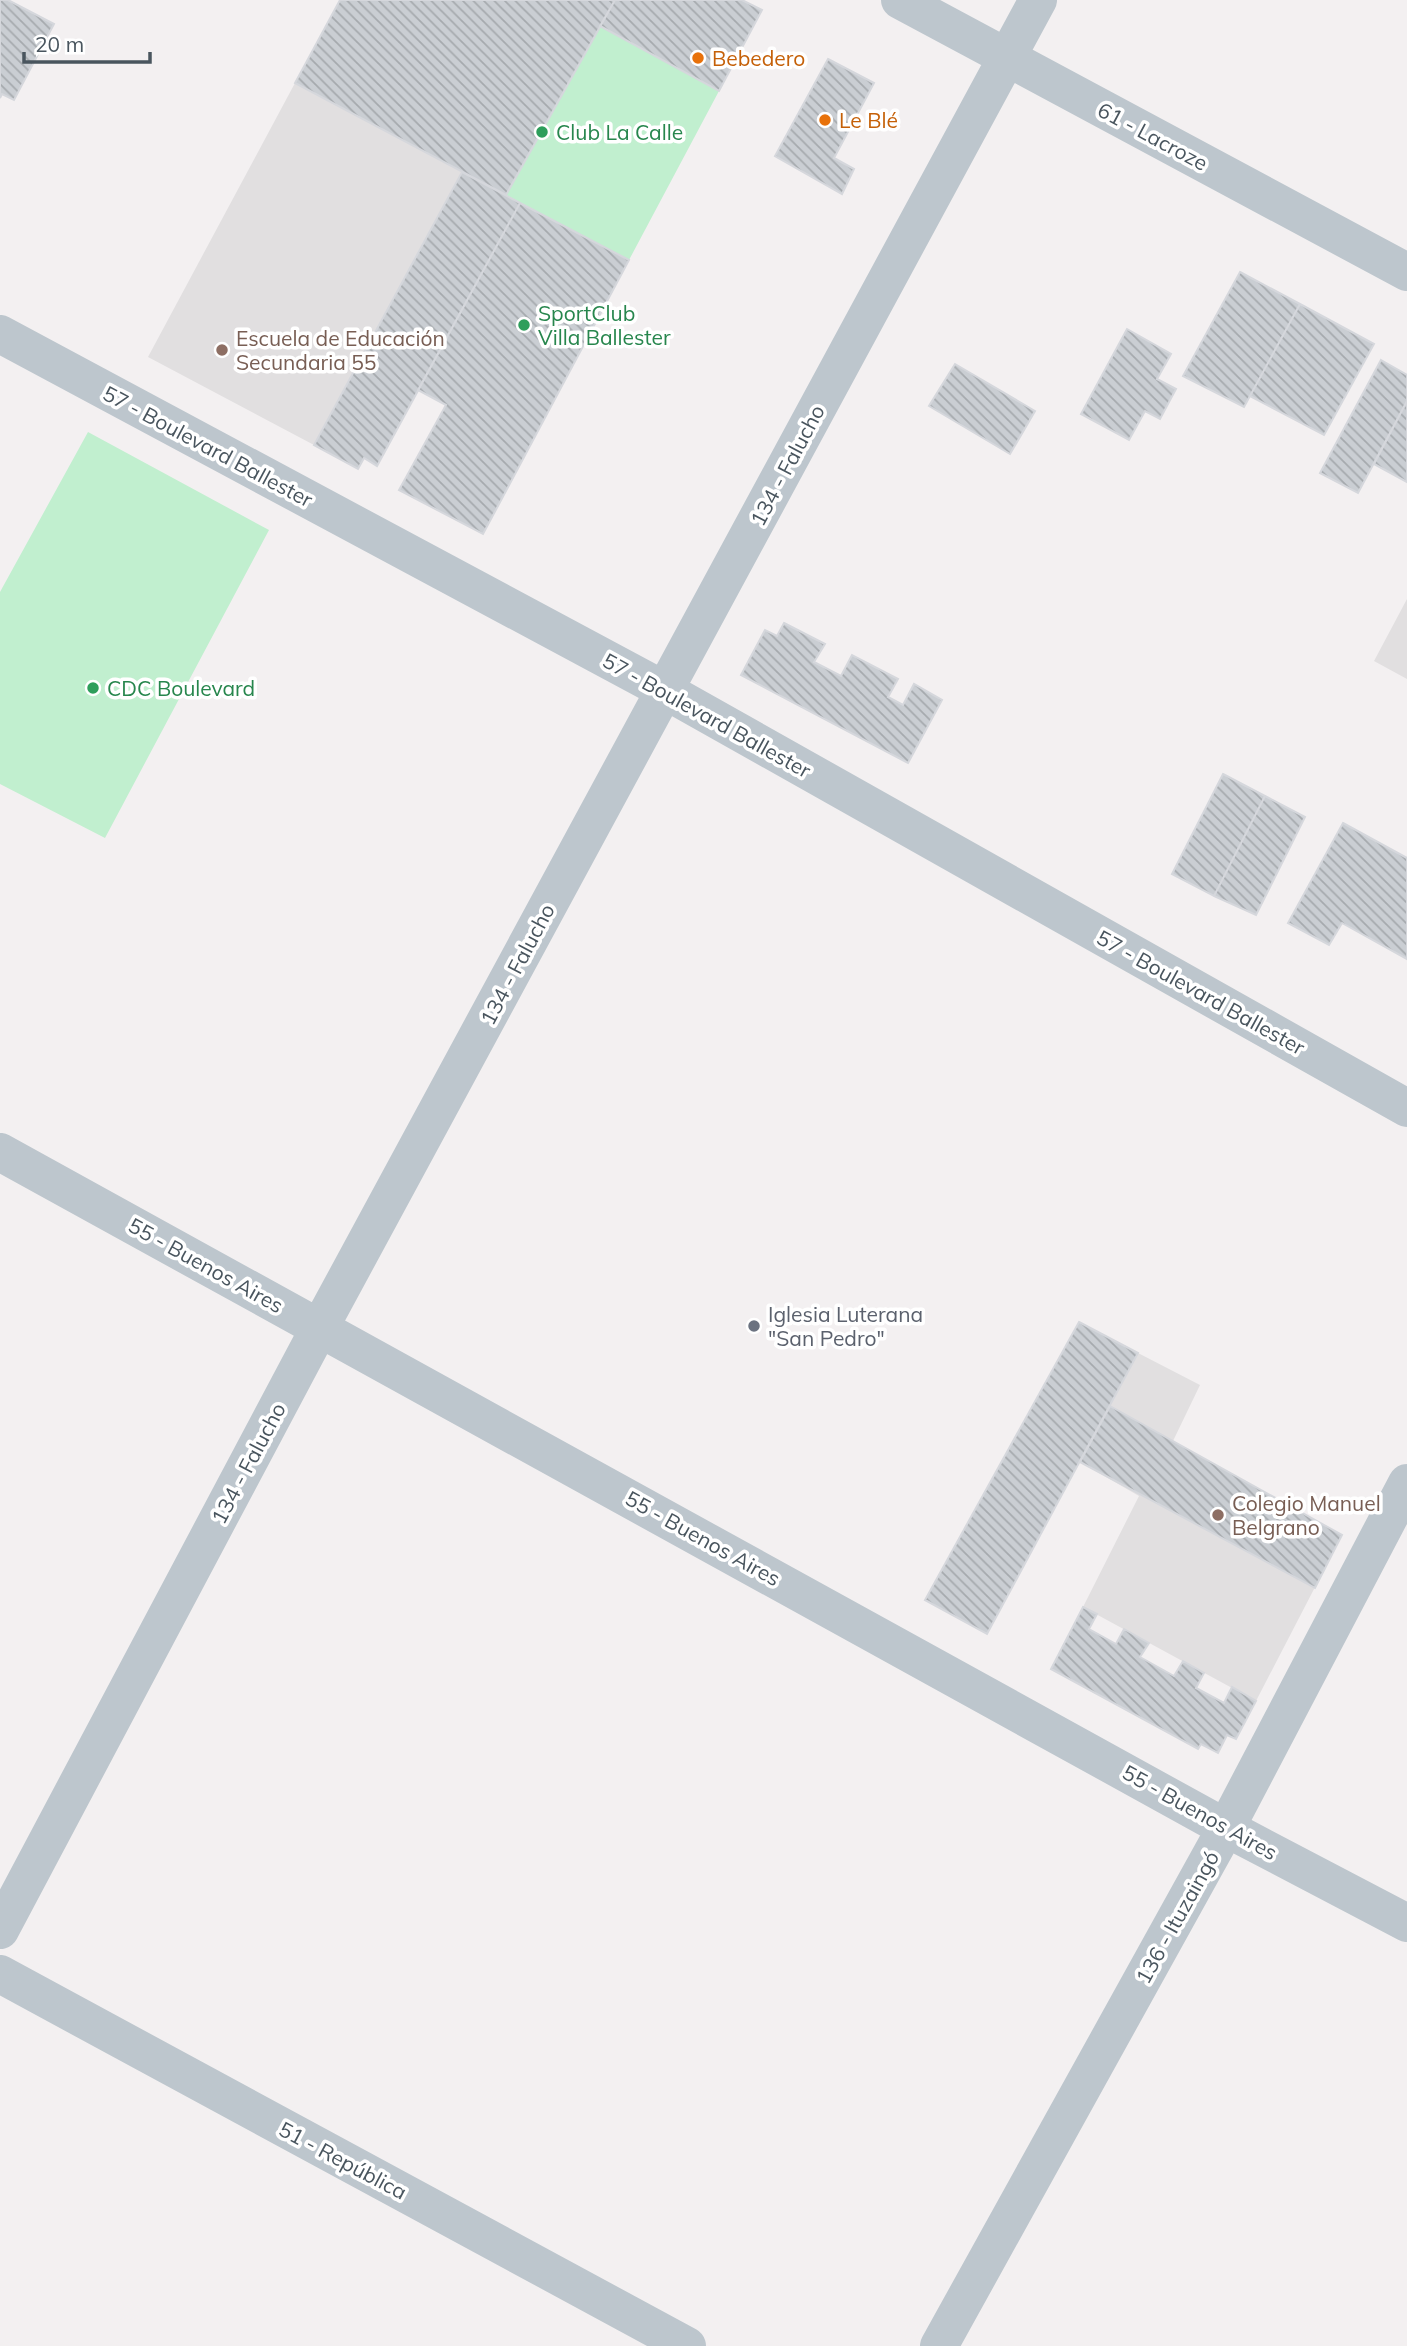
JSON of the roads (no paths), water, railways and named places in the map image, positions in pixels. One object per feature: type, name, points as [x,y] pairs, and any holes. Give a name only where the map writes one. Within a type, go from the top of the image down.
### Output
[{"type":"street","name":"61 - Lacroze","points":[[900,0],[1407,272]]},
{"type":"street","name":"134 - Falucho","points":[[0,1930],[320,1327],[1038,0]]},
{"type":"street","name":"57 - Boulevard Ballester","points":[[0,334],[666,691],[1407,1108]]},
{"type":"street","name":"55 - Buenos Aires","points":[[0,1152],[1226,1828],[1407,1923]]},
{"type":"street","name":"136 - Ituzaingó","points":[[939,2346],[1226,1828],[1407,1483]]},
{"type":"street","name":"51 - República","points":[[0,1974],[687,2346]]},
{"type":"place","name":"Bebedero","points":[[698,58]]},
{"type":"place","name":"Le Blé","points":[[825,120]]},
{"type":"place","name":"Club La Calle","points":[[542,132]]},
{"type":"place","name":"SportClub Villa Ballester","points":[[524,325]]},
{"type":"place","name":"Escuela de Educación Secundaria 55","points":[[222,350]]},
{"type":"place","name":"CDC Boulevard","points":[[93,688]]},
{"type":"place","name":"Iglesia Luterana \"San Pedro\"","points":[[754,1326]]},
{"type":"place","name":"Colegio Manuel Belgrano","points":[[1218,1515]]}]
